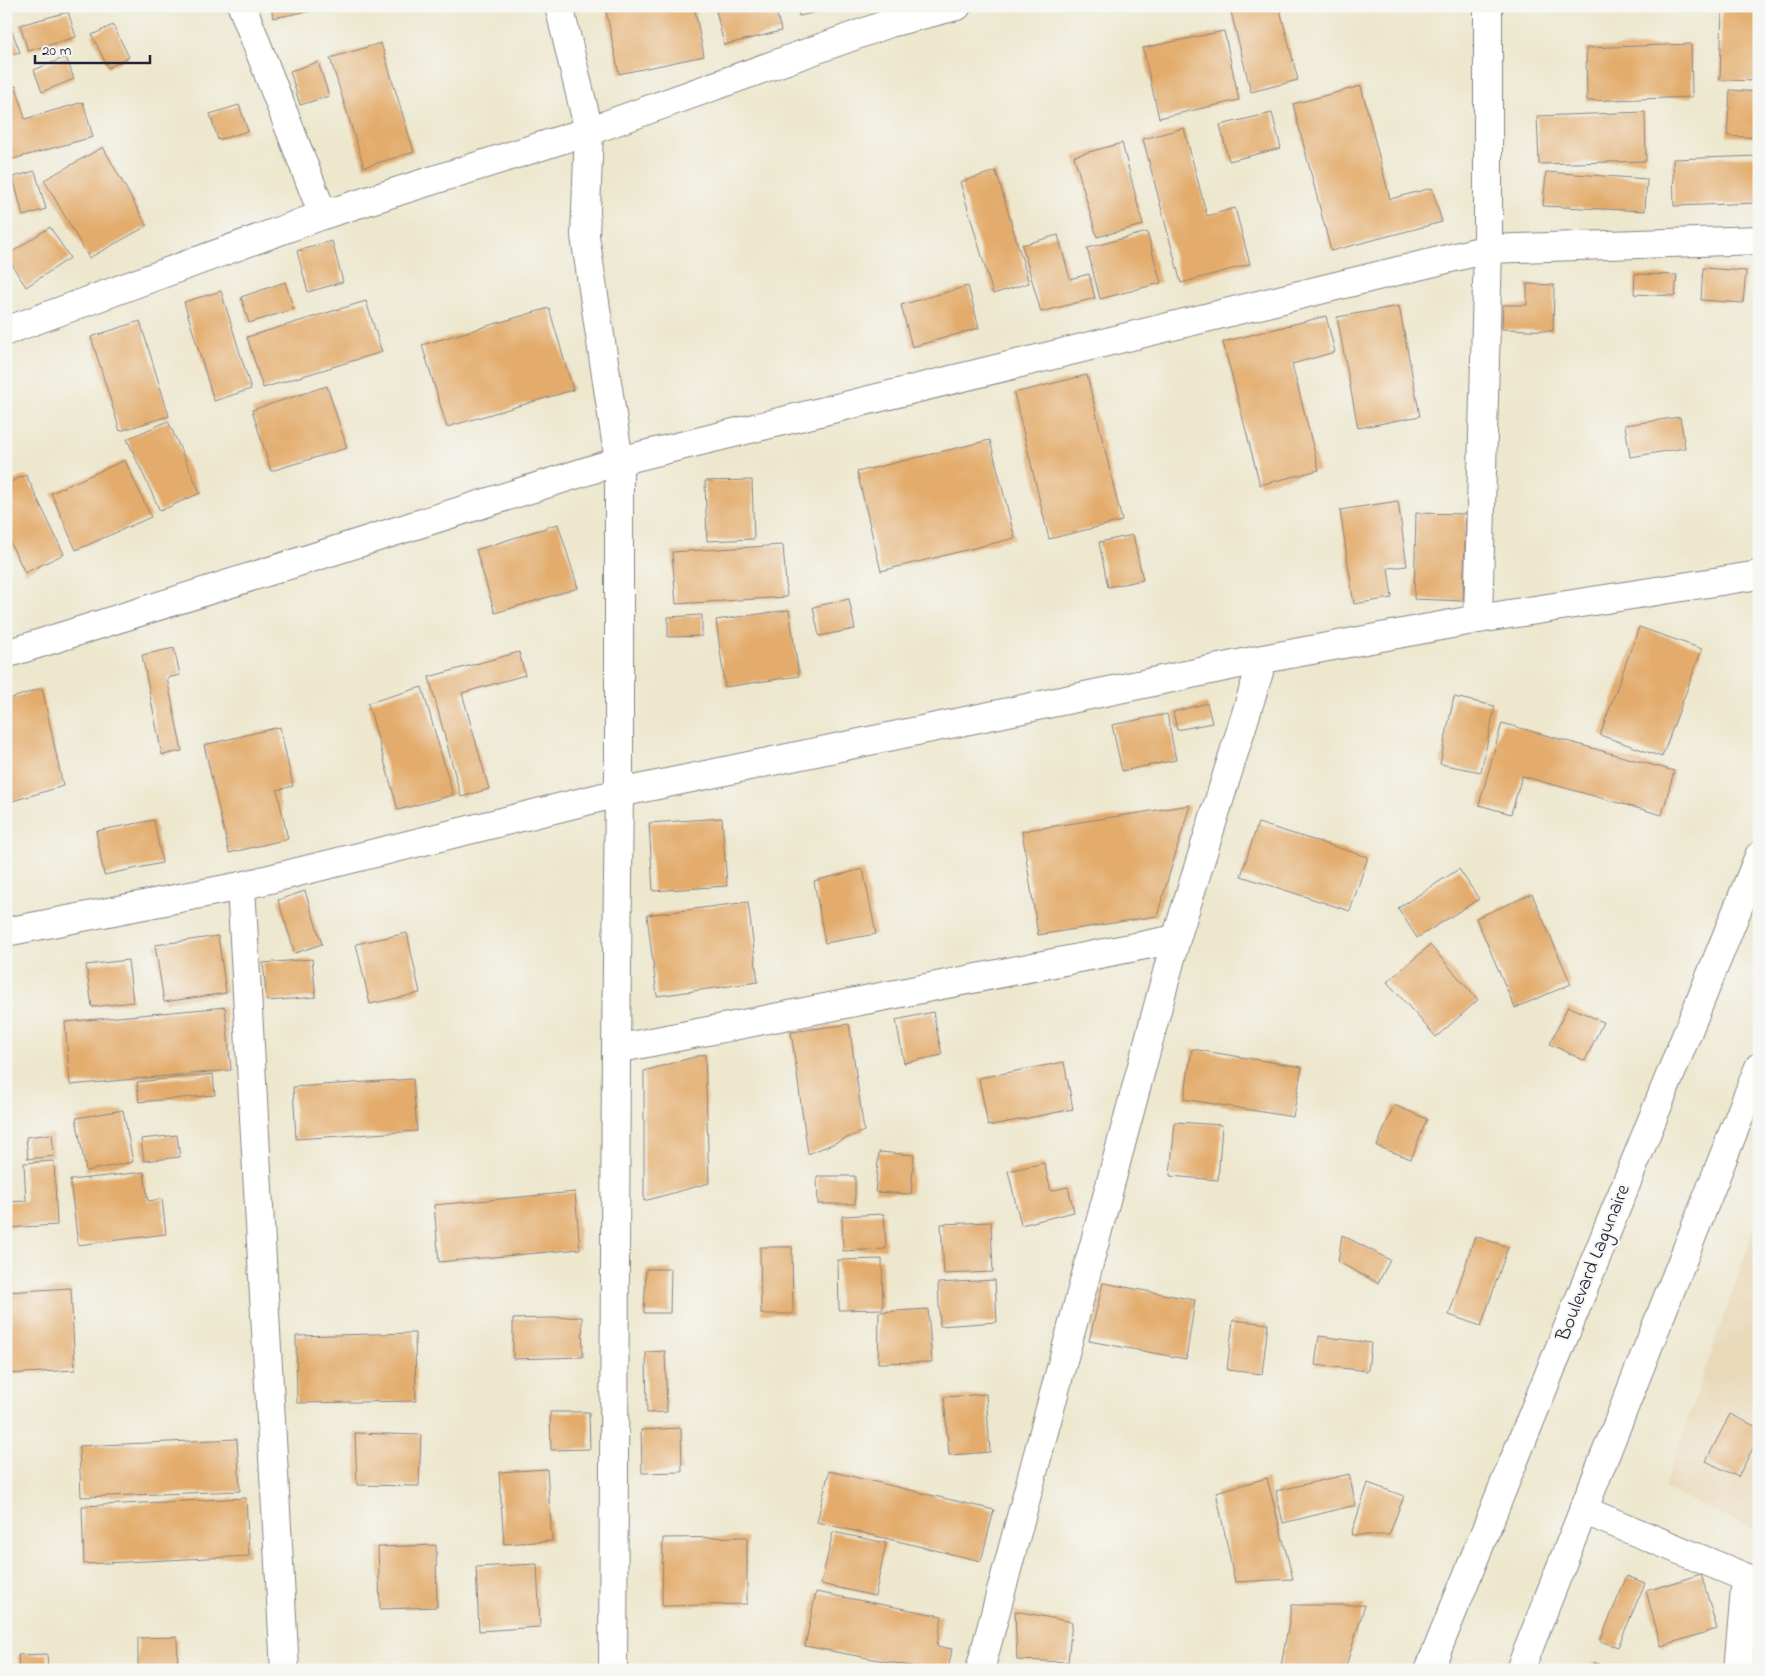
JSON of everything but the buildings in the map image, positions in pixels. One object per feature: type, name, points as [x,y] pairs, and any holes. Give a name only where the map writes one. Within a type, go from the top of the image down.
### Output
[{"type":"street","points":[[242,6],[323,215]]},
{"type":"street","points":[[559,6],[589,131],[585,236],[619,460],[619,793],[613,1670]]},
{"type":"street","points":[[6,331],[323,215],[589,131],[889,15],[958,6]]},
{"type":"street","points":[[1478,619],[1488,249],[1488,6]]},
{"type":"street","points":[[6,654],[619,460],[1488,249],[1759,240]]},
{"type":"street","points":[[6,932],[241,886],[619,793],[1263,659],[1478,619],[1759,575]]},
{"type":"street","points":[[980,1670],[1176,940],[1263,659]]},
{"type":"street","name":"Boulevard Lagunaire","points":[[1429,1670],[1759,856]]},
{"type":"street","points":[[241,886],[285,1670]]},
{"type":"street","points":[[616,1049],[1176,940]]},
{"type":"street","points":[[1520,1670],[1759,1067]]},
{"type":"street","points":[[1582,1510],[1753,1580],[1738,1670]]},
{"type":"shaded area","points":[[1759,1215],[1759,1532],[1664,1488]]}]
